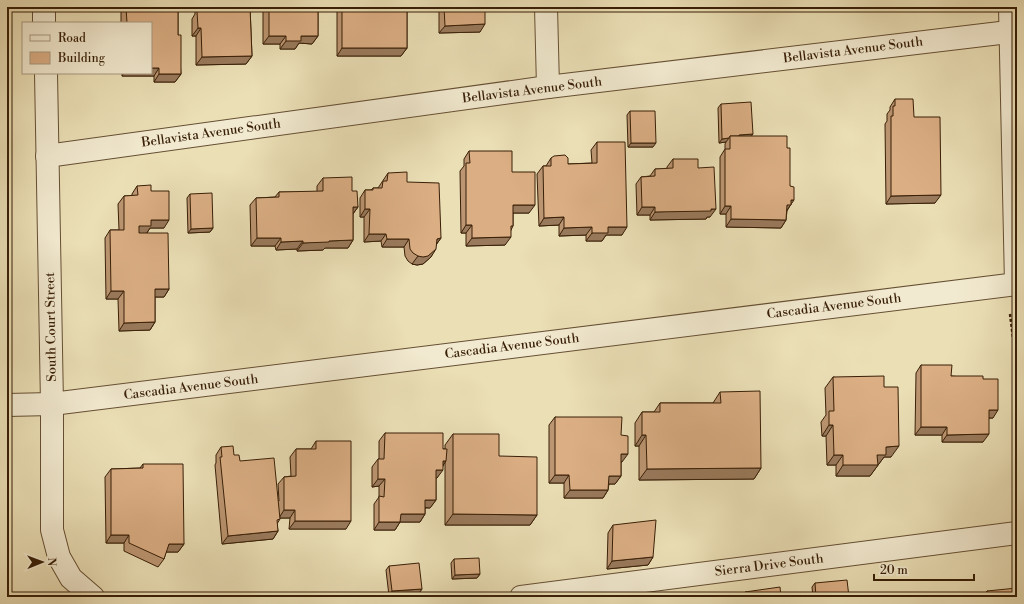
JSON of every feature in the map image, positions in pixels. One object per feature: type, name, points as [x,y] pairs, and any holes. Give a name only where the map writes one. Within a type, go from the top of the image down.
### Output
[{"type":"street","points":[[44,7],[44,22]]},
{"type":"street","points":[[546,7],[548,87]]},
{"type":"street","points":[[1010,7],[1014,31],[1016,284]]},
{"type":"street","name":"Bellavista Avenue South","points":[[47,156],[548,87],[1014,31]]},
{"type":"street","name":"South Court Street","points":[[46,74],[52,404],[52,530],[59,557],[71,578],[93,597]]},
{"type":"street","name":"Cascadia Avenue South","points":[[7,405],[52,404],[1016,284]]},
{"type":"street","name":"Sierra Drive South","points":[[521,597],[1017,533]]},
{"type":"path","points":[[1010,314],[1016,362],[1017,420]]},
{"type":"building","points":[[126,7],[178,7],[178,35],[181,35],[181,74],[159,74],[159,68],[152,68],[152,22],[127,22]]},
{"type":"building","points":[[201,7],[250,7],[252,56],[202,57],[201,28],[198,28],[197,11],[201,11]]},
{"type":"building","points":[[269,7],[318,7],[318,36],[301,36],[301,41],[286,41],[286,36],[269,36]]},
{"type":"building","points":[[342,7],[407,7],[407,48],[342,48]]},
{"type":"building","points":[[444,7],[485,7],[485,24],[445,26]]},
{"type":"building","points":[[895,99],[913,99],[914,117],[940,117],[941,195],[891,196],[891,116],[893,116]]},
{"type":"building","points":[[751,102],[753,134],[730,136],[729,138],[722,139],[721,104]]},
{"type":"building","points":[[630,111],[655,111],[656,143],[631,143]]},
{"type":"building","points":[[730,136],[787,136],[787,148],[790,148],[790,186],[794,187],[794,200],[791,200],[791,205],[787,205],[786,220],[731,219],[731,206],[725,206],[725,149],[730,149]]},
{"type":"building","points":[[597,142],[625,142],[627,227],[608,227],[608,233],[592,233],[592,227],[564,228],[564,217],[544,218],[543,166],[551,166],[551,158],[554,156],[565,155],[568,158],[568,164],[597,163]]},
{"type":"building","points":[[469,151],[512,151],[512,172],[535,172],[535,205],[513,205],[513,226],[511,226],[511,237],[472,238],[472,225],[466,225],[466,163],[470,163]]},
{"type":"building","points":[[673,159],[698,159],[698,168],[714,167],[716,209],[711,209],[711,211],[655,212],[655,207],[642,207],[641,177],[655,176],[655,169],[673,168]]},
{"type":"building","points":[[407,172],[407,182],[439,183],[441,238],[437,239],[436,249],[428,256],[418,256],[413,253],[410,249],[409,239],[387,239],[386,234],[369,234],[370,209],[365,209],[365,190],[382,188],[383,181],[387,181],[388,173]]},
{"type":"building","points":[[352,177],[352,191],[357,191],[358,207],[353,207],[353,240],[303,243],[303,241],[281,242],[281,238],[257,238],[256,198],[279,197],[279,192],[323,191],[323,178]]},
{"type":"building","points":[[151,185],[151,191],[169,191],[169,220],[151,220],[151,226],[139,226],[139,233],[168,233],[169,289],[155,289],[155,322],[124,323],[124,291],[111,291],[110,230],[124,230],[124,196],[138,195],[137,186]]},
{"type":"building","points":[[212,193],[213,228],[191,229],[190,194]]},
{"type":"building","points":[[921,365],[952,365],[951,376],[983,376],[983,379],[998,379],[998,410],[989,410],[989,434],[947,435],[947,427],[921,427]]},
{"type":"building","points":[[884,376],[884,387],[898,387],[899,446],[886,447],[886,455],[877,455],[878,465],[843,465],[843,455],[834,455],[833,425],[829,425],[829,411],[834,411],[833,377]]},
{"type":"building","points":[[760,391],[761,468],[647,469],[646,435],[642,435],[642,412],[660,412],[660,403],[721,403],[720,392]]},
{"type":"building","points":[[555,417],[622,417],[621,435],[628,436],[628,454],[621,454],[621,476],[609,476],[608,490],[570,490],[569,475],[555,475]]},
{"type":"building","points":[[385,433],[443,433],[443,449],[447,449],[446,461],[443,461],[443,470],[436,470],[436,500],[425,500],[425,514],[401,514],[400,522],[379,522],[379,496],[384,497],[385,479],[378,479],[378,459],[384,459]]},
{"type":"building","points":[[453,434],[499,434],[499,456],[537,457],[537,515],[453,514]]},
{"type":"building","points":[[316,441],[351,441],[351,521],[295,521],[295,510],[284,510],[284,477],[296,476],[296,449],[316,449]]},
{"type":"building","points":[[233,446],[234,455],[239,455],[240,461],[274,458],[280,519],[277,520],[278,531],[228,536],[220,457],[222,457],[221,447]]},
{"type":"building","points":[[143,464],[183,464],[184,544],[169,544],[164,559],[129,543],[129,535],[111,535],[111,469],[143,468]]},
{"type":"building","points":[[656,520],[653,557],[612,561],[613,525]]},
{"type":"building","points":[[479,558],[480,574],[455,575],[454,559]]},
{"type":"building","points":[[419,563],[422,589],[392,591],[389,566]]},
{"type":"building","points":[[847,580],[849,597],[816,597],[815,583]]},
{"type":"building","points":[[780,587],[781,597],[746,597],[745,592]]},
{"type":"building","points":[[1017,588],[1017,597],[988,597],[987,591]]}]
